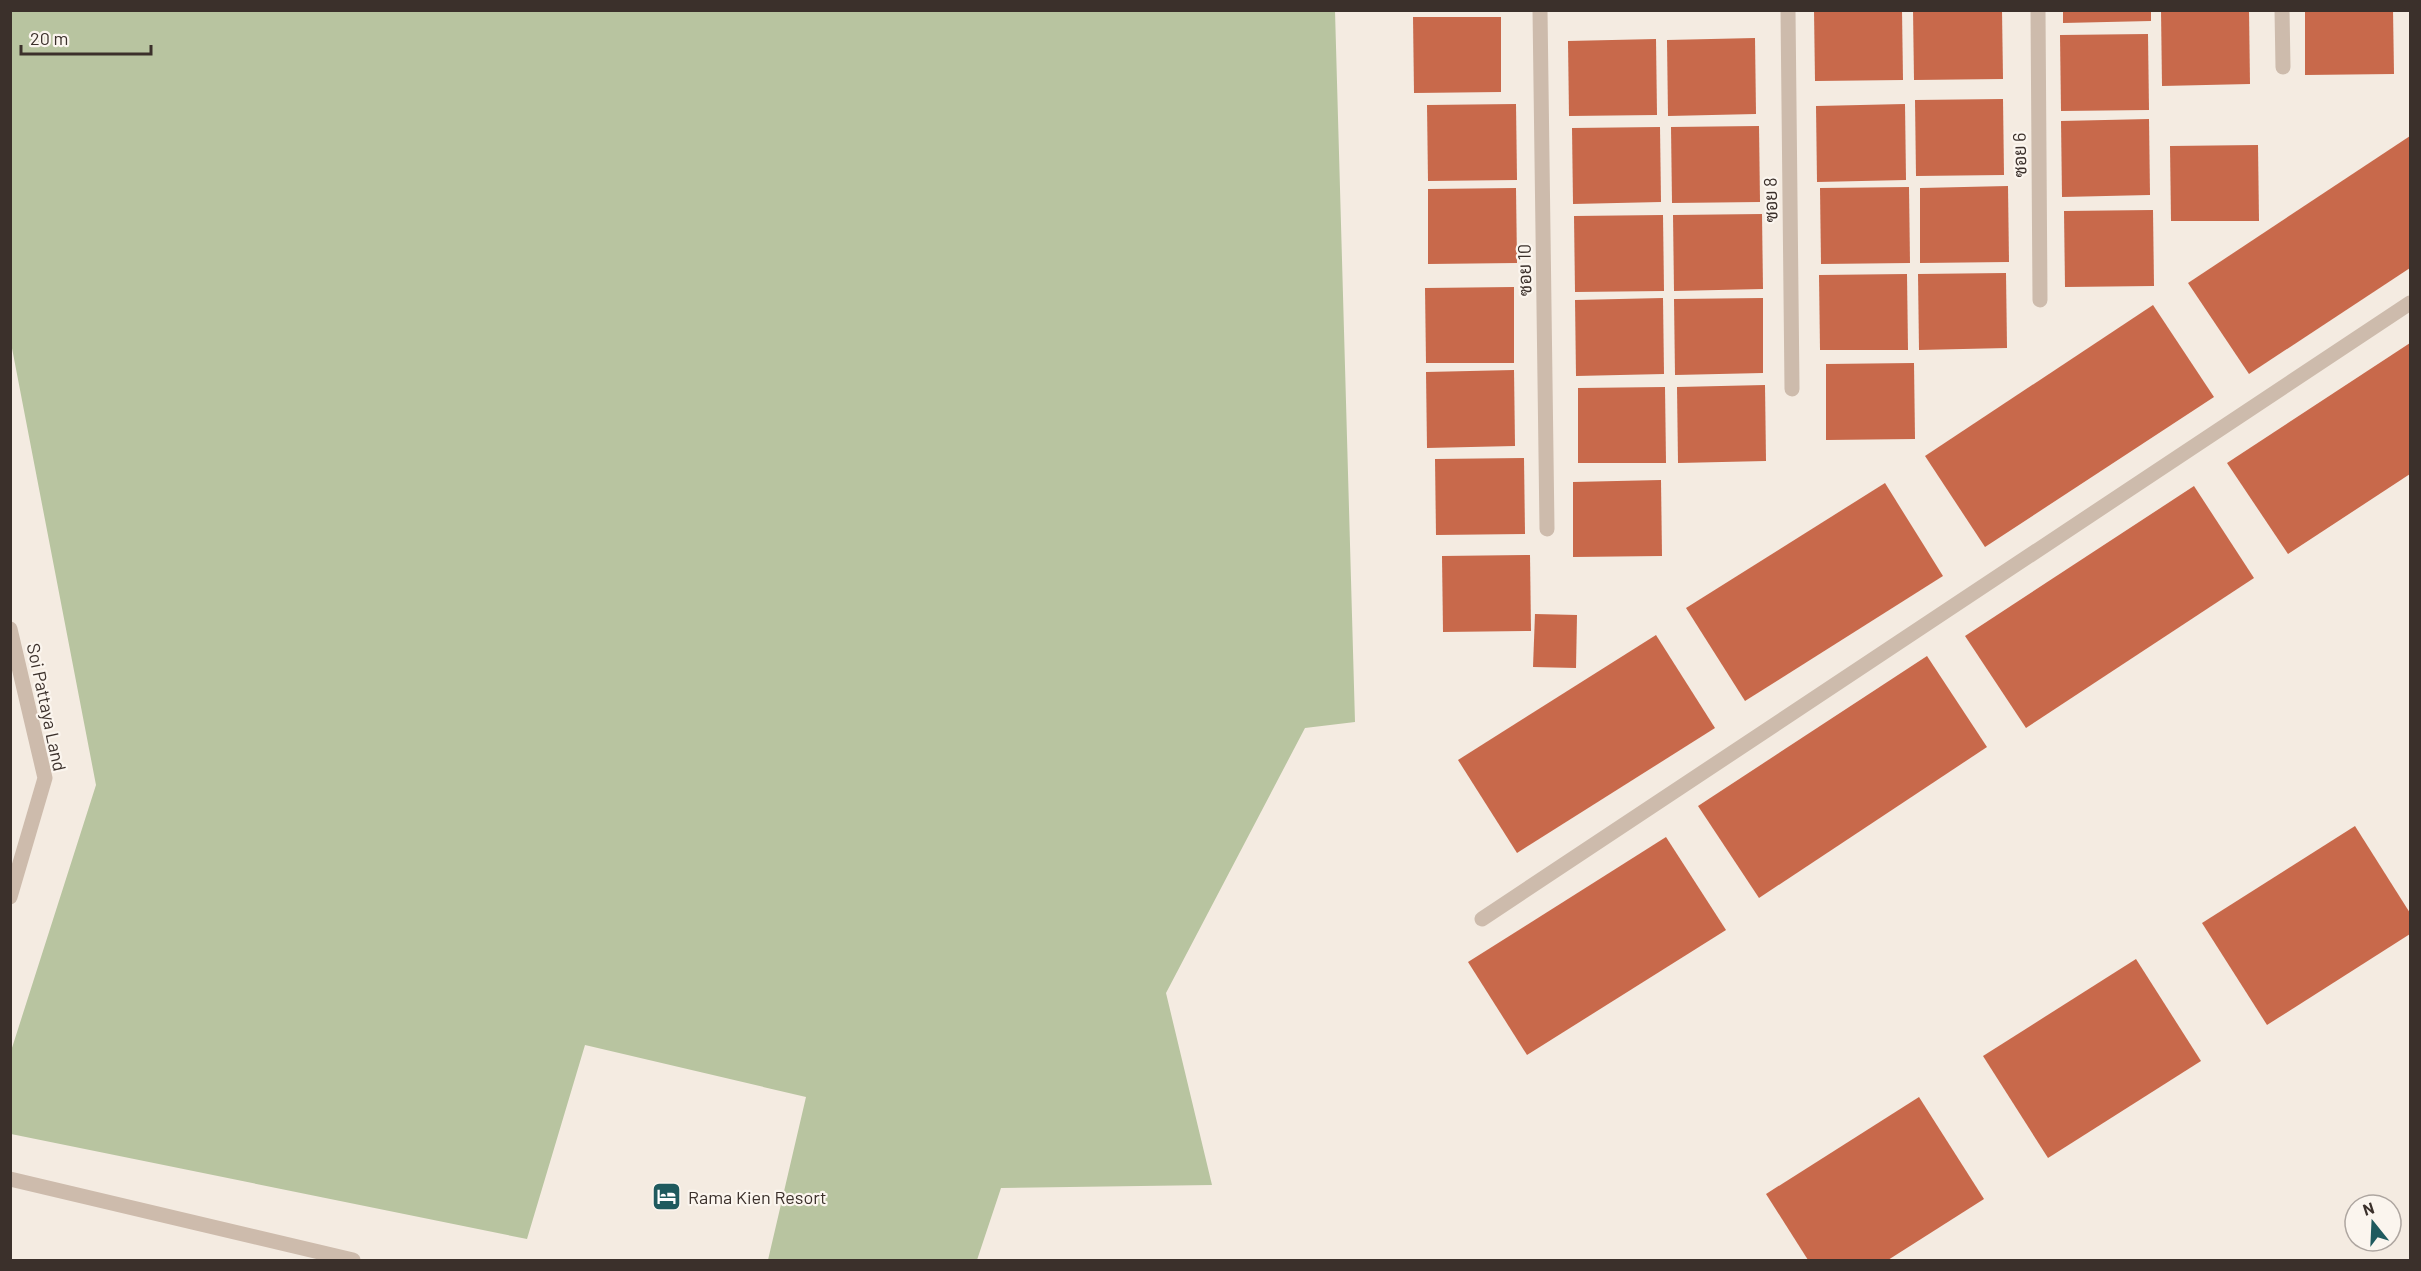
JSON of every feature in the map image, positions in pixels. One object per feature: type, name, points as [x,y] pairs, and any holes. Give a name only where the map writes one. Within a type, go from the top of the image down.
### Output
[{"type":"street","name":"ซอย 10","points":[[1540,10],[1547,529]]},
{"type":"street","name":"ซอย 8","points":[[1788,10],[1792,389]]},
{"type":"street","name":"ซอย 6","points":[[2038,10],[2040,300]]},
{"type":"street","points":[[2282,10],[2283,67]]},
{"type":"street","points":[[1482,919],[2410,303]]},
{"type":"street","name":"Soi Pattaya Land","points":[[10,629],[45,777],[10,897]]},
{"type":"street","points":[[10,1179],[353,1260]]},
{"type":"green space","points":[[10,11],[1335,11],[1355,722],[1305,728],[1166,993],[1212,1185],[1001,1188],[977,1260],[768,1260],[806,1097],[585,1045],[527,1239],[11,1134],[11,1051],[96,785],[11,343]]},
{"type":"building","points":[[1814,10],[1902,10],[1903,80],[1815,81]]},
{"type":"building","points":[[1913,10],[2002,10],[2003,79],[1914,80]]},
{"type":"building","points":[[2063,10],[2151,10],[2151,21],[2063,23]]},
{"type":"building","points":[[2161,10],[2249,10],[2250,84],[2162,86]]},
{"type":"building","points":[[2305,10],[2393,10],[2394,74],[2305,75]]},
{"type":"building","points":[[1413,17],[1501,17],[1501,92],[1414,93]]},
{"type":"building","points":[[2148,34],[2149,110],[2061,111],[2060,35]]},
{"type":"building","points":[[1755,38],[1756,114],[1668,116],[1667,40]]},
{"type":"building","points":[[1656,39],[1657,115],[1569,116],[1568,41]]},
{"type":"building","points":[[2003,99],[2004,175],[1916,176],[1915,100]]},
{"type":"building","points":[[1516,104],[1517,180],[1428,181],[1427,105]]},
{"type":"building","points":[[1905,104],[1906,180],[1817,182],[1816,106]]},
{"type":"building","points":[[2149,119],[2150,195],[2062,197],[2061,121]]},
{"type":"building","points":[[1759,126],[1760,202],[1672,203],[1671,127]]},
{"type":"building","points":[[1660,127],[1661,202],[1573,204],[1572,128]]},
{"type":"building","points":[[2410,136],[2410,268],[2249,374],[2188,283]]},
{"type":"building","points":[[2258,145],[2259,221],[2171,221],[2170,146]]},
{"type":"building","points":[[2008,186],[2009,262],[1920,263],[1920,188]]},
{"type":"building","points":[[1909,187],[1910,263],[1821,264],[1820,188]]},
{"type":"building","points":[[1516,188],[1517,263],[1428,264],[1428,189]]},
{"type":"building","points":[[2153,210],[2154,286],[2065,287],[2064,211]]},
{"type":"building","points":[[1762,214],[1763,289],[1674,291],[1673,215]]},
{"type":"building","points":[[1663,215],[1664,291],[1575,292],[1574,216]]},
{"type":"building","points":[[2006,273],[2007,348],[1919,350],[1918,274]]},
{"type":"building","points":[[1907,274],[1908,350],[1820,350],[1819,275]]},
{"type":"building","points":[[1514,287],[1514,363],[1426,363],[1425,288]]},
{"type":"building","points":[[1663,298],[1664,374],[1576,376],[1575,300]]},
{"type":"building","points":[[1763,298],[1763,373],[1675,375],[1674,299]]},
{"type":"building","points":[[2153,305],[2214,397],[1985,547],[1925,456]]},
{"type":"building","points":[[2410,343],[2410,474],[2288,554],[2227,463]]},
{"type":"building","points":[[1914,363],[1915,439],[1826,440],[1826,364]]},
{"type":"building","points":[[1514,370],[1515,446],[1427,448],[1426,372]]},
{"type":"building","points":[[1765,385],[1766,461],[1678,463],[1677,387]]},
{"type":"building","points":[[1665,387],[1666,463],[1578,463],[1578,388]]},
{"type":"building","points":[[1524,458],[1525,534],[1436,535],[1435,459]]},
{"type":"building","points":[[1661,480],[1662,556],[1573,557],[1573,482]]},
{"type":"building","points":[[1885,483],[1943,576],[1745,701],[1686,608]]},
{"type":"building","points":[[2194,486],[2254,578],[2026,728],[1965,636]]},
{"type":"building","points":[[1530,555],[1531,631],[1443,632],[1442,556]]},
{"type":"building","points":[[1535,614],[1577,615],[1576,668],[1533,667]]},
{"type":"building","points":[[1656,635],[1715,728],[1517,853],[1458,760]]},
{"type":"building","points":[[1927,656],[1987,747],[1759,898],[1698,806]]},
{"type":"building","points":[[2355,826],[2410,913],[2410,934],[2267,1025],[2202,923]]},
{"type":"building","points":[[1666,837],[1726,930],[1527,1055],[1468,962]]},
{"type":"building","points":[[2136,959],[2201,1061],[2048,1158],[1983,1056]]},
{"type":"building","points":[[1919,1097],[1984,1199],[1888,1260],[1808,1260],[1766,1194]]},
{"type":"place","name":"Rama Kien Resort","points":[[667,1197]]}]
